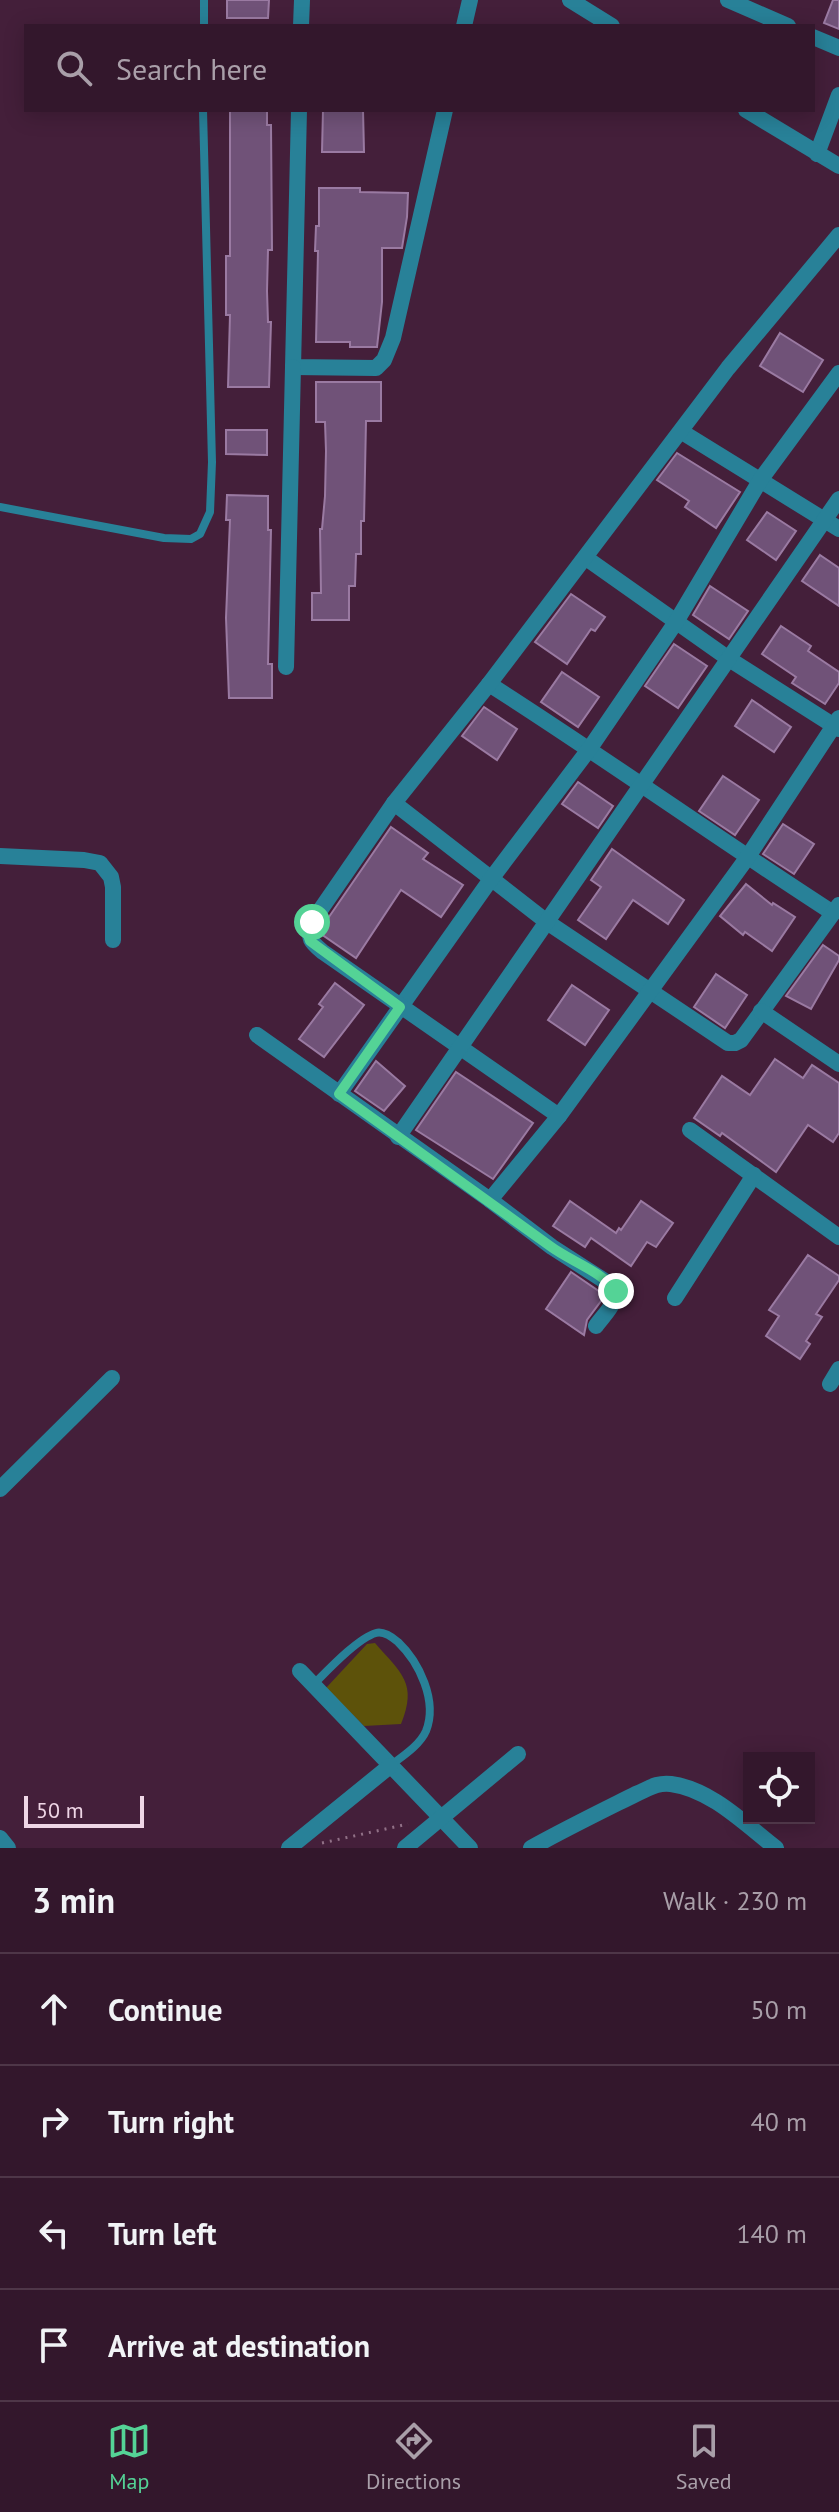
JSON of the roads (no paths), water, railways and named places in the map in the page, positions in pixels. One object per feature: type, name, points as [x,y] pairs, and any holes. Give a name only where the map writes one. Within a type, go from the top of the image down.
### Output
[{"type":"street","points":[[301,24],[302,0]]},
{"type":"street","points":[[464,24],[470,0]]},
{"type":"street","points":[[570,0],[609,24]]},
{"type":"street","points":[[728,0],[783,24]]},
{"type":"street","points":[[815,38],[839,48]]},
{"type":"street","points":[[817,154],[839,95]]},
{"type":"street","points":[[286,667],[299,112]]},
{"type":"street","points":[[293,367],[376,368],[384,360],[393,338],[445,112]]},
{"type":"street","points":[[749,112],[817,154],[837,161]]},
{"type":"street","points":[[559,1116],[316,947],[308,935],[312,922],[394,803],[586,558],[728,368],[839,235]]},
{"type":"street","points":[[339,1094],[491,879],[590,748],[676,622],[761,479],[839,373]]},
{"type":"street","points":[[682,432],[832,524]]},
{"type":"street","points":[[398,1137],[729,659],[832,524],[839,499]]},
{"type":"street","points":[[490,1200],[559,1116],[747,858],[837,724],[729,659],[586,558]]},
{"type":"street","points":[[394,803],[547,922],[728,1043],[741,1040],[836,909],[747,858],[590,748],[489,684]]},
{"type":"street","points":[[0,856],[100,863],[111,877],[113,887],[113,940]]},
{"type":"street","points":[[761,1011],[838,1060]]},
{"type":"street","points":[[257,1035],[552,1247],[611,1285],[616,1291],[616,1299],[596,1326]]},
{"type":"street","points":[[690,1130],[839,1237]]},
{"type":"street","points":[[675,1298],[754,1175]]},
{"type":"street","points":[[830,1384],[839,1369]]},
{"type":"street","points":[[0,1489],[112,1378]]},
{"type":"street","points":[[300,1671],[470,1848]]},
{"type":"street","points":[[405,1848],[518,1754]]},
{"type":"street","points":[[289,1848],[390,1766]]},
{"type":"street","points":[[531,1848],[584,1818],[659,1784],[684,1787],[704,1796],[727,1809],[776,1848]]},
{"type":"street","points":[[0,1838],[8,1848]]},
{"type":"lane","points":[[204,0],[204,24]]},
{"type":"lane","points":[[0,507],[164,538],[191,539],[200,534],[207,523],[212,462],[203,112]]},
{"type":"lane","points":[[314,1684],[357,1645],[376,1633],[384,1633],[395,1639],[417,1662],[428,1705],[427,1728],[422,1740],[390,1766]]}]
